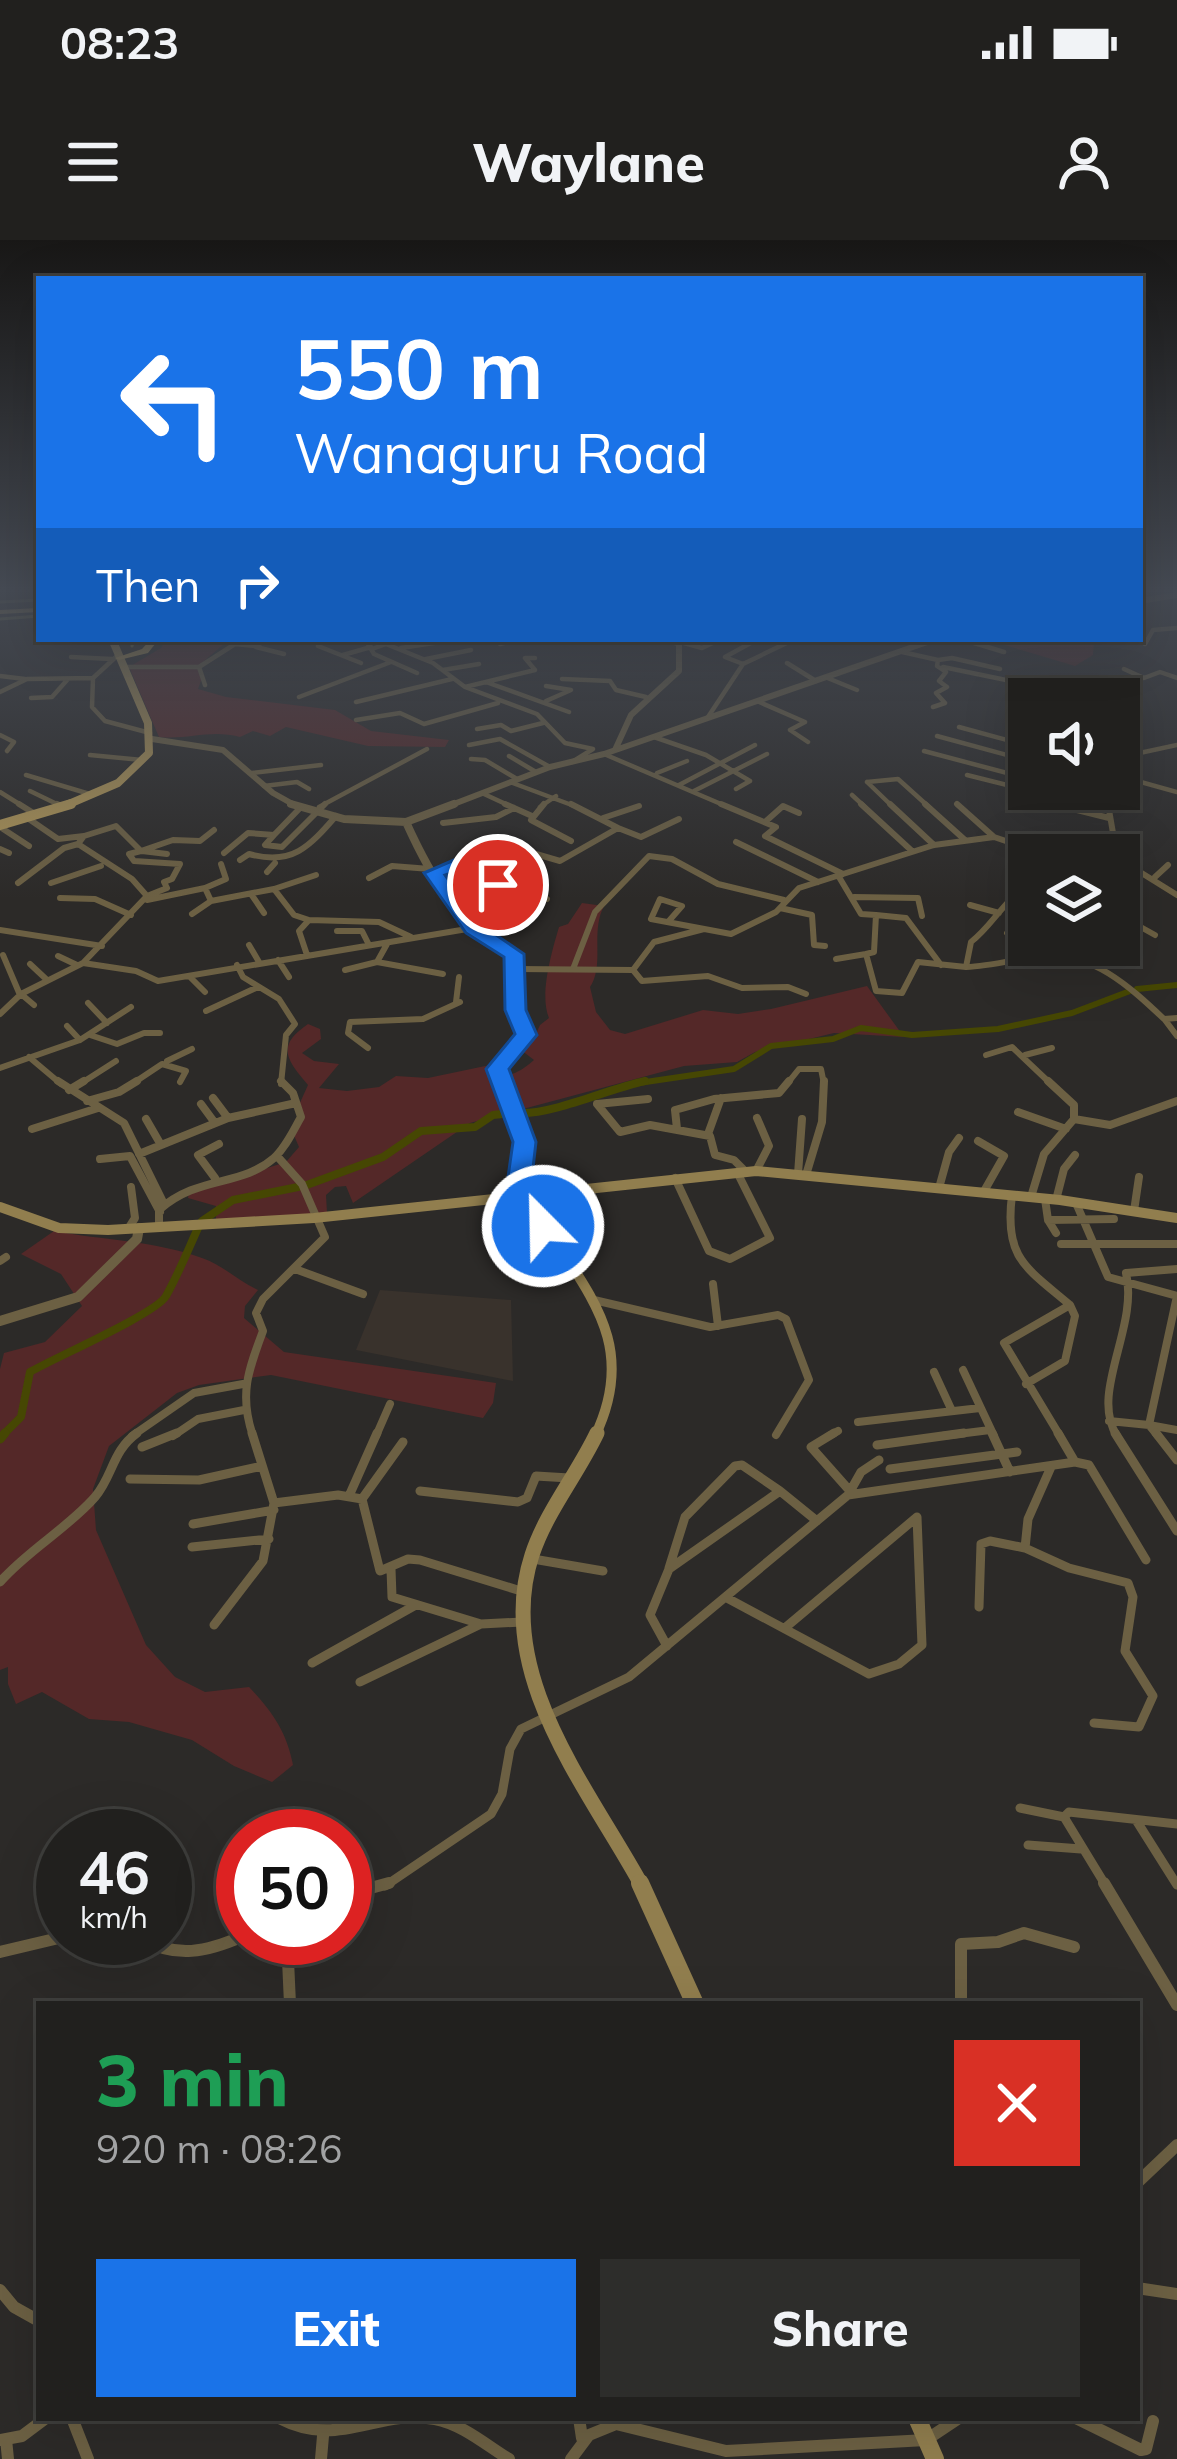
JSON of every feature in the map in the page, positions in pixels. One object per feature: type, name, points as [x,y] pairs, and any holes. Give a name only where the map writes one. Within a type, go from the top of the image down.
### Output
[{"type":"main road","points":[[0,826],[121,783],[146,760],[151,736],[132,692]]},
{"type":"main road","points":[[0,1207],[59,1228],[159,1227],[314,1218],[746,1171],[1051,1199],[1177,1218]]},
{"type":"main road","points":[[528,1194],[553,1244],[593,1300],[612,1345],[610,1404],[528,1558],[521,1591],[522,1622],[547,1716],[657,1912],[694,2001]]},
{"type":"main road","points":[[917,2421],[930,2449]]},
{"type":"street","points":[[36,692],[32,697],[52,697],[57,692]]},
{"type":"street","points":[[94,692],[95,714],[151,736],[217,747],[264,786],[301,806],[366,822],[406,822],[550,767],[604,754],[783,692]]},
{"type":"street","points":[[298,698],[315,692]]},
{"type":"street","points":[[356,702],[400,692]]},
{"type":"street","points":[[474,692],[531,712],[565,743],[593,749],[572,762]]},
{"type":"street","points":[[512,692],[569,712]]},
{"type":"street","points":[[531,712],[568,692]]},
{"type":"street","points":[[624,692],[646,697]]},
{"type":"street","points":[[615,750],[631,715],[653,692]]},
{"type":"street","points":[[708,717],[725,692]]},
{"type":"street","points":[[933,707],[944,704],[938,692]]},
{"type":"street","points":[[757,701],[805,722],[790,730],[808,742]]},
{"type":"street","points":[[356,720],[400,713],[424,724],[501,702]]},
{"type":"street","points":[[477,729],[501,725],[512,731],[544,723]]},
{"type":"street","points":[[958,727],[1008,740]]},
{"type":"street","points":[[0,735],[14,742],[7,751]]},
{"type":"street","points":[[937,736],[1008,755]]},
{"type":"street","points":[[654,737],[720,763],[750,782],[736,789]]},
{"type":"street","points":[[469,745],[500,739],[550,767]]},
{"type":"street","points":[[679,785],[755,745]]},
{"type":"street","points":[[1140,752],[1177,746]]},
{"type":"street","points":[[301,806],[264,844],[282,847],[314,809],[427,749]]},
{"type":"street","points":[[924,751],[1008,771]]},
{"type":"street","points":[[90,754],[146,760]]},
{"type":"street","points":[[604,754],[776,826],[765,836],[842,876],[861,914],[906,918],[941,965]]},
{"type":"street","points":[[694,791],[767,754]]},
{"type":"street","points":[[509,756],[536,772]]},
{"type":"street","points":[[393,758],[403,762]]},
{"type":"street","points":[[471,759],[485,760],[513,781],[556,796],[618,829],[643,836],[680,819]]},
{"type":"street","points":[[656,774],[687,761]]},
{"type":"street","points":[[253,773],[321,765]]},
{"type":"street","points":[[26,775],[94,795]]},
{"type":"street","points":[[967,775],[1008,785]]},
{"type":"street","points":[[934,845],[867,781],[898,778],[965,840]]},
{"type":"street","points":[[264,786],[294,782],[309,789]]},
{"type":"street","points":[[1140,782],[1177,792]]},
{"type":"street","points":[[350,789],[362,794]]},
{"type":"street","points":[[30,791],[61,806]]},
{"type":"street","points":[[0,792],[58,839],[116,826],[141,851],[167,854]]},
{"type":"street","points":[[484,794],[532,816]]},
{"type":"street","points":[[852,795],[914,852]]},
{"type":"street","points":[[532,816],[556,796]]},
{"type":"street","points":[[336,797],[351,802]]},
{"type":"street","points":[[434,797],[446,809]]},
{"type":"street","points":[[957,804],[994,837],[1008,842]]},
{"type":"street","points":[[603,818],[639,806]]},
{"type":"street","points":[[764,823],[783,806],[799,813]]},
{"type":"street","points":[[443,823],[496,817],[514,808]]},
{"type":"street","points":[[1074,810],[1109,818]]},
{"type":"street","points":[[1108,810],[1112,834]]},
{"type":"street","points":[[266,872],[275,863],[301,856],[337,815]]},
{"type":"street","points":[[532,816],[531,820],[572,841]]},
{"type":"street","points":[[406,822],[432,871],[473,928],[512,952],[517,969],[516,1010],[526,1035],[497,1069],[524,1142],[520,1171],[528,1194]]},
{"type":"street","points":[[0,826],[29,846]]},
{"type":"street","points":[[369,878],[392,866],[432,871],[517,847],[560,861],[618,829]]},
{"type":"street","points":[[174,896],[164,882],[172,879],[180,864],[137,862],[129,855],[173,840],[200,841],[214,830]]},
{"type":"street","points":[[224,853],[248,832],[274,835]]},
{"type":"street","points":[[18,883],[64,848],[79,844],[83,836]]},
{"type":"street","points":[[668,922],[682,906],[661,899],[649,916],[668,922],[731,934],[782,904],[799,888],[934,845],[994,837]]},
{"type":"street","points":[[736,842],[819,882]]},
{"type":"street","points":[[79,844],[103,865],[129,872],[146,898]]},
{"type":"street","points":[[0,849],[9,853]]},
{"type":"street","points":[[240,860],[249,854],[275,863]]},
{"type":"street","points":[[574,969],[595,912],[649,856],[680,860],[727,887],[739,885],[812,915],[814,945],[825,946]]},
{"type":"street","points":[[472,860],[501,880]]},
{"type":"street","points":[[146,898],[174,896],[226,879],[221,864]]},
{"type":"street","points":[[51,883],[103,865]]},
{"type":"street","points":[[454,866],[495,885],[517,881],[547,899]]},
{"type":"street","points":[[1154,877],[1168,866]]},
{"type":"street","points":[[1140,870],[1177,895]]},
{"type":"street","points":[[192,914],[211,901],[316,875]]},
{"type":"street","points":[[2,1008],[81,964],[146,898],[166,888]]},
{"type":"street","points":[[205,888],[211,901]]},
{"type":"street","points":[[274,889],[298,919],[380,922],[411,937]]},
{"type":"street","points":[[251,894],[264,913]]},
{"type":"street","points":[[854,897],[918,898],[922,916]]},
{"type":"street","points":[[60,898],[95,899],[131,915]]},
{"type":"street","points":[[966,967],[971,942],[1008,899]]},
{"type":"street","points":[[970,905],[999,913]]},
{"type":"street","points":[[836,959],[874,952],[877,915]]},
{"type":"street","points":[[307,955],[299,931],[309,920]]},
{"type":"street","points":[[1140,927],[1155,935]]},
{"type":"street","points":[[58,956],[136,971],[158,981],[473,928]]},
{"type":"street","points":[[633,970],[644,947],[706,928]]},
{"type":"street","points":[[0,930],[101,946]]},
{"type":"street","points":[[337,931],[362,931],[369,945]]},
{"type":"street","points":[[377,962],[390,941]]},
{"type":"street","points":[[249,945],[259,962]]},
{"type":"street","points":[[866,954],[876,991],[902,993],[918,962],[1008,965]]},
{"type":"street","points":[[3,955],[20,994],[34,1005]]},
{"type":"street","points":[[278,960],[289,977]]},
{"type":"street","points":[[345,970],[377,962],[443,974]]},
{"type":"street","points":[[30,964],[57,990]]},
{"type":"street","points":[[162,1208],[192,1184],[252,1172],[277,1156],[301,1117],[293,1093],[281,1084],[286,1035],[295,1024],[279,999],[243,976],[237,965]]},
{"type":"street","points":[[1098,966],[1164,1019],[1177,1036]]},
{"type":"street","points":[[517,969],[633,970]]},
{"type":"street","points":[[633,970],[641,981],[698,974],[736,981],[742,988],[788,987],[806,994]]},
{"type":"street","points":[[0,974],[10,971]]},
{"type":"street","points":[[189,976],[205,992]]},
{"type":"street","points":[[368,1048],[348,1033],[350,1022],[440,1017],[458,1002],[459,977]]},
{"type":"street","points":[[206,1011],[258,987]]},
{"type":"street","points":[[88,1003],[87,1008],[107,1023]]},
{"type":"street","points":[[0,1068],[80,1040],[131,1007]]},
{"type":"street","points":[[1164,1019],[1177,1018]]},
{"type":"street","points":[[68,1027],[80,1040]]},
{"type":"street","points":[[90,1035],[117,1044],[144,1033],[160,1033]]},
{"type":"street","points":[[986,1055],[1012,1047],[1074,1106],[1074,1119],[1044,1154],[1030,1197]]},
{"type":"street","points":[[1024,1055],[1052,1048]]},
{"type":"street","points":[[86,1101],[119,1092],[192,1049]]},
{"type":"street","points":[[29,1057],[69,1090],[124,1123],[162,1208],[159,1227]]},
{"type":"street","points":[[69,1090],[116,1061]]},
{"type":"street","points":[[162,1064],[186,1071],[180,1082]]},
{"type":"street","points":[[677,1129],[675,1110],[721,1098],[778,1093],[799,1069],[808,1065],[821,1069],[826,1075],[813,1162],[802,1174]]},
{"type":"street","points":[[213,1098],[228,1118]]},
{"type":"street","points":[[674,1176],[709,1250],[730,1259],[770,1238],[746,1171],[734,1160],[715,1155],[706,1135],[721,1098]]},
{"type":"street","points":[[648,1099],[598,1104],[620,1132],[650,1125],[706,1135]]},
{"type":"street","points":[[1074,1119],[1110,1125],[1177,1101]]},
{"type":"street","points":[[201,1103],[214,1124]]},
{"type":"street","points":[[140,1154],[228,1118],[296,1103]]},
{"type":"street","points":[[32,1129],[98,1108]]},
{"type":"street","points":[[1018,1112],[1066,1129]]},
{"type":"street","points":[[746,1171],[769,1146],[757,1118]]},
{"type":"street","points":[[146,1119],[160,1144]]},
{"type":"street","points":[[802,1119],[802,1174]]},
{"type":"street","points":[[939,1188],[959,1138]]},
{"type":"street","points":[[978,1142],[1004,1153],[983,1193]]},
{"type":"street","points":[[216,1180],[198,1154],[219,1144]]},
{"type":"street","points":[[1056,1233],[1048,1220],[1051,1199],[1075,1155]]},
{"type":"street","points":[[100,1159],[130,1156],[162,1208]]},
{"type":"street","points":[[214,1625],[263,1561],[274,1506],[244,1410],[243,1384],[263,1331],[256,1313],[263,1299],[325,1240],[302,1184],[277,1156]]},
{"type":"street","points":[[1134,1212],[1139,1177]]},
{"type":"street","points":[[0,1321],[78,1297],[137,1239],[131,1186]]},
{"type":"street","points":[[1012,1196],[1008,1226],[1016,1259],[1070,1305],[1075,1316],[1065,1361],[1026,1384]]},
{"type":"street","points":[[1076,1203],[1108,1277],[1177,1296],[1149,1425]]},
{"type":"street","points":[[1048,1220],[1114,1219]]},
{"type":"street","points":[[1061,1244],[1177,1244]]},
{"type":"street","points":[[295,1269],[363,1294]]},
{"type":"street","points":[[1177,1269],[1126,1273],[1131,1287],[1121,1353],[1106,1403],[1107,1421],[1177,1531]]},
{"type":"street","points":[[713,1284],[718,1326]]},
{"type":"street","points":[[593,1300],[718,1326],[778,1315],[786,1319],[809,1380],[776,1435]]},
{"type":"street","points":[[1070,1305],[1004,1342],[1076,1462]]},
{"type":"street","points":[[963,1370],[1010,1472]]},
{"type":"street","points":[[934,1372],[952,1411]]},
{"type":"street","points":[[0,1582],[27,1552],[96,1496],[120,1445],[194,1393],[243,1384]]},
{"type":"street","points":[[349,1496],[390,1405]]},
{"type":"street","points":[[858,1423],[980,1408]]},
{"type":"street","points":[[142,1448],[166,1441],[198,1419],[244,1410]]},
{"type":"street","points":[[1107,1421],[1177,1430]]},
{"type":"street","points":[[1149,1425],[1177,1460]]},
{"type":"street","points":[[877,1445],[991,1430]]},
{"type":"street","points":[[838,1431],[811,1447],[849,1493]]},
{"type":"street","points":[[403,1442],[362,1499],[377,1566],[385,1572],[408,1559],[420,1560],[521,1591]]},
{"type":"street","points":[[890,1469],[1016,1452]]},
{"type":"street","points":[[372,1889],[383,1887],[502,1803],[511,1739],[547,1716],[629,1677],[817,1521],[879,1460]]},
{"type":"street","points":[[849,1493],[1076,1462],[1089,1466],[1146,1560]]},
{"type":"street","points":[[667,1646],[650,1615],[685,1517],[735,1466],[742,1465],[817,1521]]},
{"type":"street","points":[[130,1479],[199,1480],[262,1466]]},
{"type":"street","points":[[1025,1548],[1028,1519],[1051,1467]]},
{"type":"street","points":[[419,1491],[518,1502],[527,1498],[536,1476],[569,1478]]},
{"type":"street","points":[[669,1569],[780,1491]]},
{"type":"street","points":[[193,1524],[274,1506],[349,1496],[362,1499]]},
{"type":"street","points":[[727,1598],[869,1674],[916,1654],[922,1645],[917,1517],[785,1627]]},
{"type":"street","points":[[192,1547],[269,1539]]},
{"type":"street","points":[[979,1607],[981,1544],[990,1540],[1128,1583],[1133,1597],[1125,1651],[1153,1696],[1139,1727],[1094,1723]]},
{"type":"street","points":[[528,1558],[603,1571]]},
{"type":"street","points":[[392,1569],[388,1582],[392,1598],[482,1624],[522,1622]]},
{"type":"street","points":[[312,1663],[414,1606]]},
{"type":"street","points":[[360,1682],[482,1624]]},
{"type":"street","points":[[1020,1808],[1064,1817],[1177,2005]]},
{"type":"street","points":[[1064,1817],[1070,1812],[1177,1824]]},
{"type":"street","points":[[1136,1819],[1177,1885]]},
{"type":"street","points":[[1028,1845],[1082,1849]]},
{"type":"street","points":[[961,2001],[961,1944],[998,1942],[1024,1934],[1074,1947]]},
{"type":"street","points":[[0,1952],[36,1943]]},
{"type":"street","points":[[288,1965],[290,2001]]},
{"type":"street","points":[[1140,2180],[1177,2144]]},
{"type":"street","points":[[1140,2288],[1177,2294]]},
{"type":"street","points":[[0,2290],[14,2307],[36,2319]]},
{"type":"street","points":[[8,2459],[3,2440],[22,2436],[42,2421]]},
{"type":"street","points":[[73,2421],[88,2459]]},
{"type":"street","points":[[286,2421],[323,2436],[384,2421]]},
{"type":"street","points":[[438,2421],[509,2459]]},
{"type":"street","points":[[580,2421],[583,2438]]},
{"type":"street","points":[[571,2459],[583,2438],[599,2427],[616,2424],[726,2451],[930,2449],[956,2421]]},
{"type":"street","points":[[1082,2421],[1141,2450],[1146,2449],[1153,2421]]},
{"type":"street","points":[[321,2459],[323,2436]]},
{"type":"shaded area","points":[[140,692],[207,692],[335,710],[371,731],[449,740],[445,747],[368,746],[286,727],[270,736],[253,731],[240,737],[159,737]]},
{"type":"shaded area","points":[[582,903],[604,906],[598,927],[597,969],[590,987],[596,1012],[610,1030],[625,1034],[703,1010],[738,1014],[867,986],[904,1037],[834,1033],[755,1052],[737,1062],[684,1066],[470,1123],[353,1203],[346,1186],[335,1187],[326,1195],[327,1213],[216,1221],[216,1206],[188,1198],[189,1193],[286,1162],[299,1147],[293,1133],[302,1118],[299,1105],[308,1085],[294,1068],[288,1046],[308,1024],[320,1029],[321,1039],[302,1053],[314,1061],[339,1064],[319,1088],[379,1087],[396,1076],[428,1078],[490,1065],[492,1076],[503,1076],[529,1064],[534,1060],[521,1050],[549,1018],[546,985],[559,927],[568,924]]},
{"type":"shaded area","points":[[54,1231],[166,1248],[217,1265],[258,1290],[245,1306],[244,1318],[284,1352],[496,1383],[493,1403],[483,1418],[271,1375],[199,1385],[177,1393],[109,1446],[93,1489],[96,1530],[146,1645],[175,1677],[205,1692],[249,1687],[282,1732],[293,1765],[272,1782],[192,1740],[129,1722],[89,1719],[42,1692],[16,1704],[8,1667],[0,1670],[0,1369],[4,1353],[45,1342],[82,1306],[61,1274],[21,1254]]},
{"type":"shaded area","points":[[380,1290],[511,1300],[513,1381],[356,1350]]},
{"type":"waterway","points":[[1137,989],[1177,985]]},
{"type":"waterway","points":[[638,1083],[734,1069],[771,1046],[833,1039],[861,1028],[912,1035],[998,1029],[1072,1013],[1130,991]]},
{"type":"waterway","points":[[638,1083],[645,1081]]},
{"type":"waterway","points":[[522,1113],[638,1083]]},
{"type":"waterway","points":[[632,1084],[638,1083]]},
{"type":"waterway","points":[[304,1186],[383,1157],[421,1131],[475,1127],[493,1115],[511,1113]]},
{"type":"waterway","points":[[202,1221],[233,1200],[298,1187]]},
{"type":"waterway","points":[[5,1433],[21,1417],[30,1372],[159,1304],[198,1228]]},
{"type":"waterway","points":[[0,1439],[5,1433]]},
{"type":"waterway","points":[[2,1436],[5,1433]]},
{"type":"route","points":[[498,885],[454,866],[434,873],[457,912],[514,954],[516,1010],[526,1035],[497,1069],[524,1142],[520,1177],[543,1226]]}]
